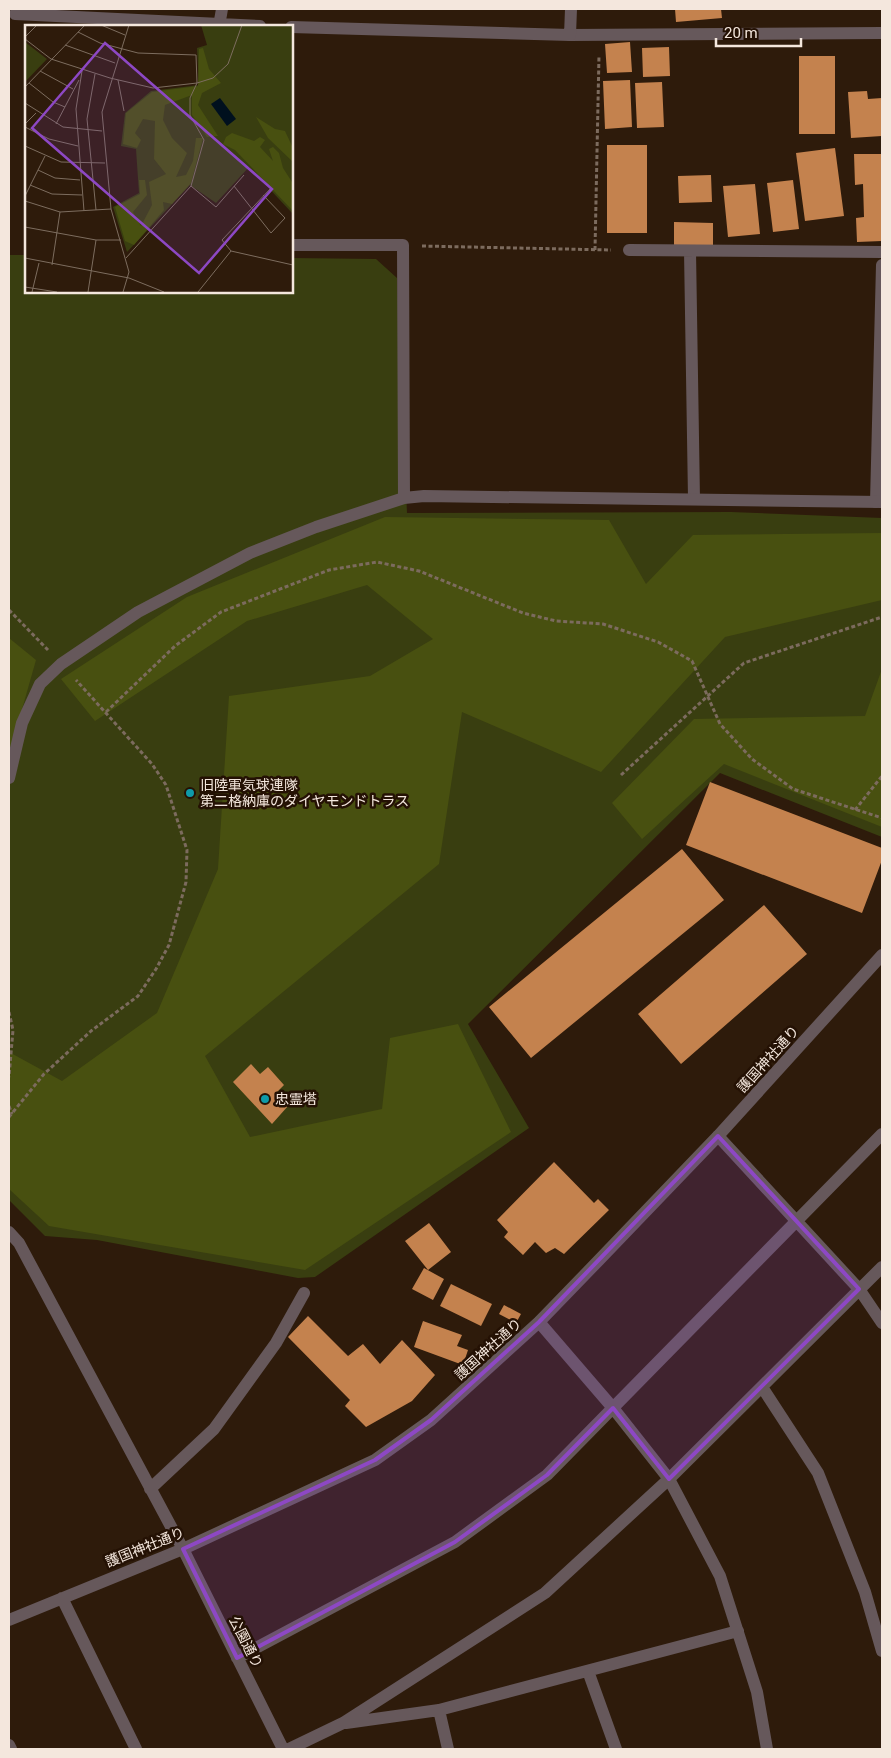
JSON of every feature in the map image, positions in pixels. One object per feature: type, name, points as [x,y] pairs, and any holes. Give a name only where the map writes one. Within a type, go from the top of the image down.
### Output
[{"type":"street","points":[[219,25],[222,9]]},
{"type":"street","points":[[570,35],[571,9]]},
{"type":"street","points":[[15,14],[85,14],[208,25]]},
{"type":"street","points":[[292,27],[570,35],[882,33]]},
{"type":"street","points":[[292,245],[403,246],[404,498]]},
{"type":"street","points":[[629,250],[882,252]]},
{"type":"street","points":[[690,251],[694,499]]},
{"type":"street","points":[[9,778],[22,722],[40,684],[62,664],[138,612],[250,554],[316,527],[404,498],[424,496],[879,502],[882,265]]},
{"type":"street","name":"護国神社通り","points":[[9,1620],[183,1548],[375,1460],[431,1420],[539,1322],[718,1136],[882,955]]},
{"type":"street","points":[[237,1658],[455,1542],[547,1475],[882,1134]]},
{"type":"street","points":[[718,1136],[860,1289],[882,1323]]},
{"type":"street","name":"公園通り","points":[[9,1232],[19,1243],[183,1548],[283,1749]]},
{"type":"street","points":[[289,1749],[343,1723],[545,1593],[669,1479],[882,1267]]},
{"type":"street","points":[[150,1489],[214,1428],[276,1343],[304,1293]]},
{"type":"street","points":[[539,1322],[613,1408],[669,1479],[720,1576],[757,1692],[767,1749]]},
{"type":"street","points":[[762,1387],[818,1473],[865,1592],[882,1651]]},
{"type":"street","points":[[62,1598],[136,1749]]},
{"type":"street","points":[[343,1723],[439,1710],[738,1631]]},
{"type":"street","points":[[588,1670],[616,1749]]},
{"type":"street","points":[[439,1710],[448,1749]]},
{"type":"street","points":[[9,1745],[11,1749]]},
{"type":"path","points":[[595,250],[599,35]]},
{"type":"path","points":[[403,246],[629,250]]},
{"type":"path","points":[[106,712],[175,646],[221,612],[329,570],[377,562],[419,571],[523,613],[556,621],[603,624],[658,642],[692,661],[720,724],[752,759],[793,789],[882,818]]},
{"type":"path","points":[[9,610],[62,664],[152,764],[166,784],[187,850],[186,882],[169,945],[138,996],[91,1031],[44,1074],[10,1115]]},
{"type":"path","points":[[621,775],[744,663],[882,617]]},
{"type":"path","points":[[856,810],[882,776]]},
{"type":"path","points":[[9,1012],[13,1030],[9,1077]]},
{"type":"path","points":[[9,1106],[10,1115]]},
{"type":"highlighted area","points":[[718,1136],[859,1289],[669,1479],[613,1408],[547,1475],[455,1542],[237,1658],[183,1549],[375,1460],[431,1420],[539,1322]]},
{"type":"green space","points":[[9,255],[25,255],[25,292],[292,292],[292,258],[376,259],[397,278],[407,513],[731,512],[882,518],[882,837],[720,773],[468,1024],[529,1128],[315,1277],[298,1278],[97,1240],[45,1236],[9,1200]]},
{"type":"green space","points":[[385,517],[609,520],[646,584],[693,535],[882,533],[882,600],[725,637],[601,772],[462,712],[439,864],[205,1056],[250,1137],[382,1109],[390,1038],[458,1024],[511,1132],[305,1270],[49,1226],[9,1189],[9,1052],[62,1081],[157,1013],[218,869],[229,696],[370,676],[433,639],[367,585],[247,621],[95,721],[61,679],[187,597]]},
{"type":"green space","points":[[9,638],[36,660],[9,755]]},
{"type":"green space","points":[[882,669],[882,827],[724,764],[642,839],[612,803],[694,719],[865,716]]},
{"type":"building","points":[[675,9],[721,9],[722,18],[676,22]]},
{"type":"building","points":[[630,42],[632,72],[607,73],[605,44]]},
{"type":"building","points":[[669,47],[670,76],[643,77],[642,48]]},
{"type":"building","points":[[799,56],[835,56],[835,134],[799,134]]},
{"type":"building","points":[[630,80],[632,127],[605,129],[603,81]]},
{"type":"building","points":[[662,82],[664,127],[637,128],[635,83]]},
{"type":"building","points":[[867,91],[868,99],[882,98],[882,136],[851,138],[848,92]]},
{"type":"building","points":[[607,145],[647,145],[647,233],[607,233]]},
{"type":"building","points":[[835,148],[844,216],[805,221],[796,153]]},
{"type":"building","points":[[854,154],[882,154],[882,241],[857,242],[856,218],[864,217],[863,184],[855,185]]},
{"type":"building","points":[[711,175],[712,202],[679,203],[678,176]]},
{"type":"building","points":[[793,180],[799,229],[773,232],[767,183]]},
{"type":"building","points":[[755,184],[760,234],[728,237],[723,186]]},
{"type":"building","points":[[674,222],[713,223],[713,247],[674,247]]},
{"type":"building","points":[[710,782],[882,848],[882,860],[862,913],[686,845]]},
{"type":"building","points":[[682,849],[724,900],[531,1058],[489,1007]]},
{"type":"building","points":[[764,905],[807,954],[681,1064],[638,1014]]},
{"type":"building","name":"忠霊塔","points":[[251,1064],[260,1074],[268,1067],[284,1085],[277,1092],[288,1106],[272,1124],[233,1082]]},
{"type":"building","points":[[554,1162],[594,1203],[598,1199],[609,1210],[564,1254],[555,1248],[546,1253],[535,1242],[523,1255],[504,1237],[508,1232],[497,1220]]},
{"type":"building","points":[[429,1223],[451,1252],[428,1270],[405,1241]]},
{"type":"building","points":[[424,1268],[444,1279],[433,1300],[412,1289]]},
{"type":"building","points":[[451,1284],[492,1304],[481,1326],[440,1306]]},
{"type":"building","points":[[504,1305],[521,1314],[516,1323],[499,1314]]},
{"type":"building","points":[[308,1316],[348,1356],[363,1344],[380,1364],[402,1340],[435,1375],[412,1401],[366,1427],[345,1406],[350,1400],[288,1337]]},
{"type":"building","points":[[423,1321],[462,1335],[457,1346],[468,1350],[463,1365],[414,1347]]},
{"type":"place","name":"旧陸軍気球連隊 第二格納庫のダイヤモンドトラス","points":[[190,793]]},
{"type":"place","name":"忠霊塔","points":[[265,1099]]}]
